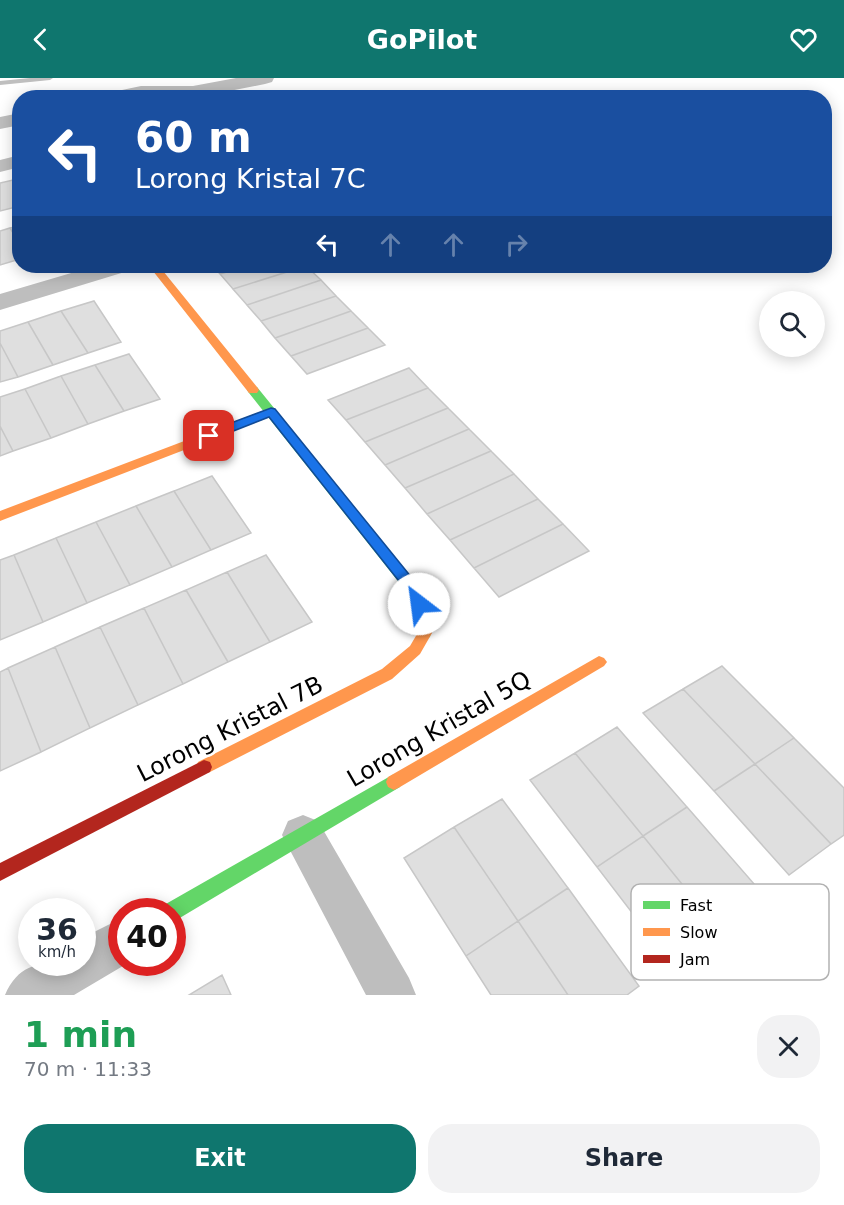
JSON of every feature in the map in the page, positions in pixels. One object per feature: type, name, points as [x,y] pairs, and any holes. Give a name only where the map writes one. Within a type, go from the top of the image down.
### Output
[{"type":"street","points":[[203,90],[265,78]]},
{"type":"street","points":[[0,302],[96,273]]},
{"type":"street","name":"Lorong Kristal 7B","points":[[0,872],[387,674],[410,655],[422,640],[427,620],[411,587],[160,273]]},
{"type":"street","points":[[0,516],[271,412]]},
{"type":"street","name":"Lorong Kristal 5Q","points":[[186,903],[599,662]]},
{"type":"street","points":[[303,836],[393,995]]},
{"type":"street","points":[[29,995],[108,949]]},
{"type":"building","points":[[12,180],[12,208],[0,211],[0,183]]},
{"type":"building","points":[[10,228],[12,231],[12,261],[0,265],[0,231]]},
{"type":"building","points":[[223,273],[284,273],[233,289],[220,274]]},
{"type":"building","points":[[284,273],[314,273],[321,280],[247,305],[233,289]]},
{"type":"building","points":[[321,280],[336,296],[261,321],[247,305]]},
{"type":"building","points":[[336,296],[351,311],[275,338],[261,321]]},
{"type":"building","points":[[94,301],[121,342],[88,353],[61,311]]},
{"type":"building","points":[[61,311],[88,353],[53,365],[28,322]]},
{"type":"building","points":[[351,311],[368,328],[291,356],[275,338]]},
{"type":"building","points":[[28,322],[53,365],[18,377],[0,343],[0,331]]},
{"type":"building","points":[[368,328],[385,345],[307,374],[291,356]]},
{"type":"building","points":[[0,343],[18,377],[0,382]]},
{"type":"building","points":[[129,354],[160,399],[124,411],[95,365]]},
{"type":"building","points":[[95,365],[124,411],[88,424],[61,376]]},
{"type":"building","points":[[409,368],[428,388],[346,420],[328,400]]},
{"type":"building","points":[[61,376],[88,424],[51,438],[25,389]]},
{"type":"building","points":[[428,388],[448,408],[365,442],[346,420]]},
{"type":"building","points":[[25,389],[51,438],[13,451],[0,426],[0,397]]},
{"type":"building","points":[[448,408],[469,429],[385,465],[365,442]]},
{"type":"building","points":[[0,426],[13,451],[0,456]]},
{"type":"building","points":[[469,429],[491,451],[405,488],[385,465]]},
{"type":"building","points":[[491,451],[514,474],[427,514],[405,488]]},
{"type":"building","points":[[514,474],[538,499],[450,540],[427,514]]},
{"type":"building","points":[[212,476],[251,533],[211,550],[174,491]]},
{"type":"building","points":[[174,491],[211,550],[172,567],[136,506]]},
{"type":"building","points":[[538,499],[563,524],[474,568],[450,540]]},
{"type":"building","points":[[136,506],[172,567],[130,585],[96,522]]},
{"type":"building","points":[[96,522],[130,585],[87,603],[56,538]]},
{"type":"building","points":[[563,524],[589,551],[499,597],[474,568]]},
{"type":"building","points":[[56,538],[87,603],[43,622],[14,555]]},
{"type":"building","points":[[14,555],[43,622],[0,640],[0,560]]},
{"type":"building","points":[[266,555],[312,622],[270,642],[227,572]]},
{"type":"building","points":[[227,572],[270,642],[228,662],[186,590]]},
{"type":"building","points":[[186,590],[228,662],[183,684],[144,608]]},
{"type":"building","points":[[144,608],[183,684],[138,705],[100,627]]},
{"type":"building","points":[[100,627],[138,705],[90,728],[55,647]]},
{"type":"building","points":[[55,647],[90,728],[41,752],[8,668]]},
{"type":"building","points":[[722,666],[794,738],[755,764],[683,689]]},
{"type":"building","points":[[8,668],[41,752],[0,771],[0,672]]},
{"type":"building","points":[[683,689],[755,764],[714,791],[643,713]]},
{"type":"building","points":[[617,727],[687,807],[643,836],[575,753]]},
{"type":"building","points":[[794,738],[844,788],[844,835],[831,844],[755,764]]},
{"type":"building","points":[[575,753],[643,836],[597,867],[530,780]]},
{"type":"building","points":[[755,764],[831,844],[789,875],[714,791]]},
{"type":"building","points":[[502,799],[568,888],[518,921],[454,827]]},
{"type":"building","points":[[687,807],[754,884],[682,884],[643,836]]},
{"type":"building","points":[[454,827],[518,921],[466,956],[404,858]]},
{"type":"building","points":[[643,836],[682,884],[631,884],[631,911],[597,867]]},
{"type":"building","points":[[568,888],[631,975],[631,980],[635,980],[639,986],[627,995],[568,995],[518,921]]},
{"type":"building","points":[[518,921],[568,995],[491,995],[466,956]]},
{"type":"building","points":[[222,975],[231,995],[189,995]]},
{"type":"waterway","points":[[0,83],[50,78]]},
{"type":"traffic: fast","points":[[253,390],[411,587],[426,618],[425,633]]},
{"type":"traffic: fast","points":[[186,903],[394,782]]},
{"type":"traffic: slow","points":[[160,273],[253,390]]},
{"type":"traffic: slow","points":[[0,516],[271,412]]},
{"type":"traffic: slow","points":[[204,767],[387,674],[415,650],[425,633]]},
{"type":"traffic: slow","points":[[394,782],[599,662]]},
{"type":"traffic: jam","points":[[0,872],[204,767]]},
{"type":"route","points":[[209,436],[271,412],[411,587],[419,604]]}]
